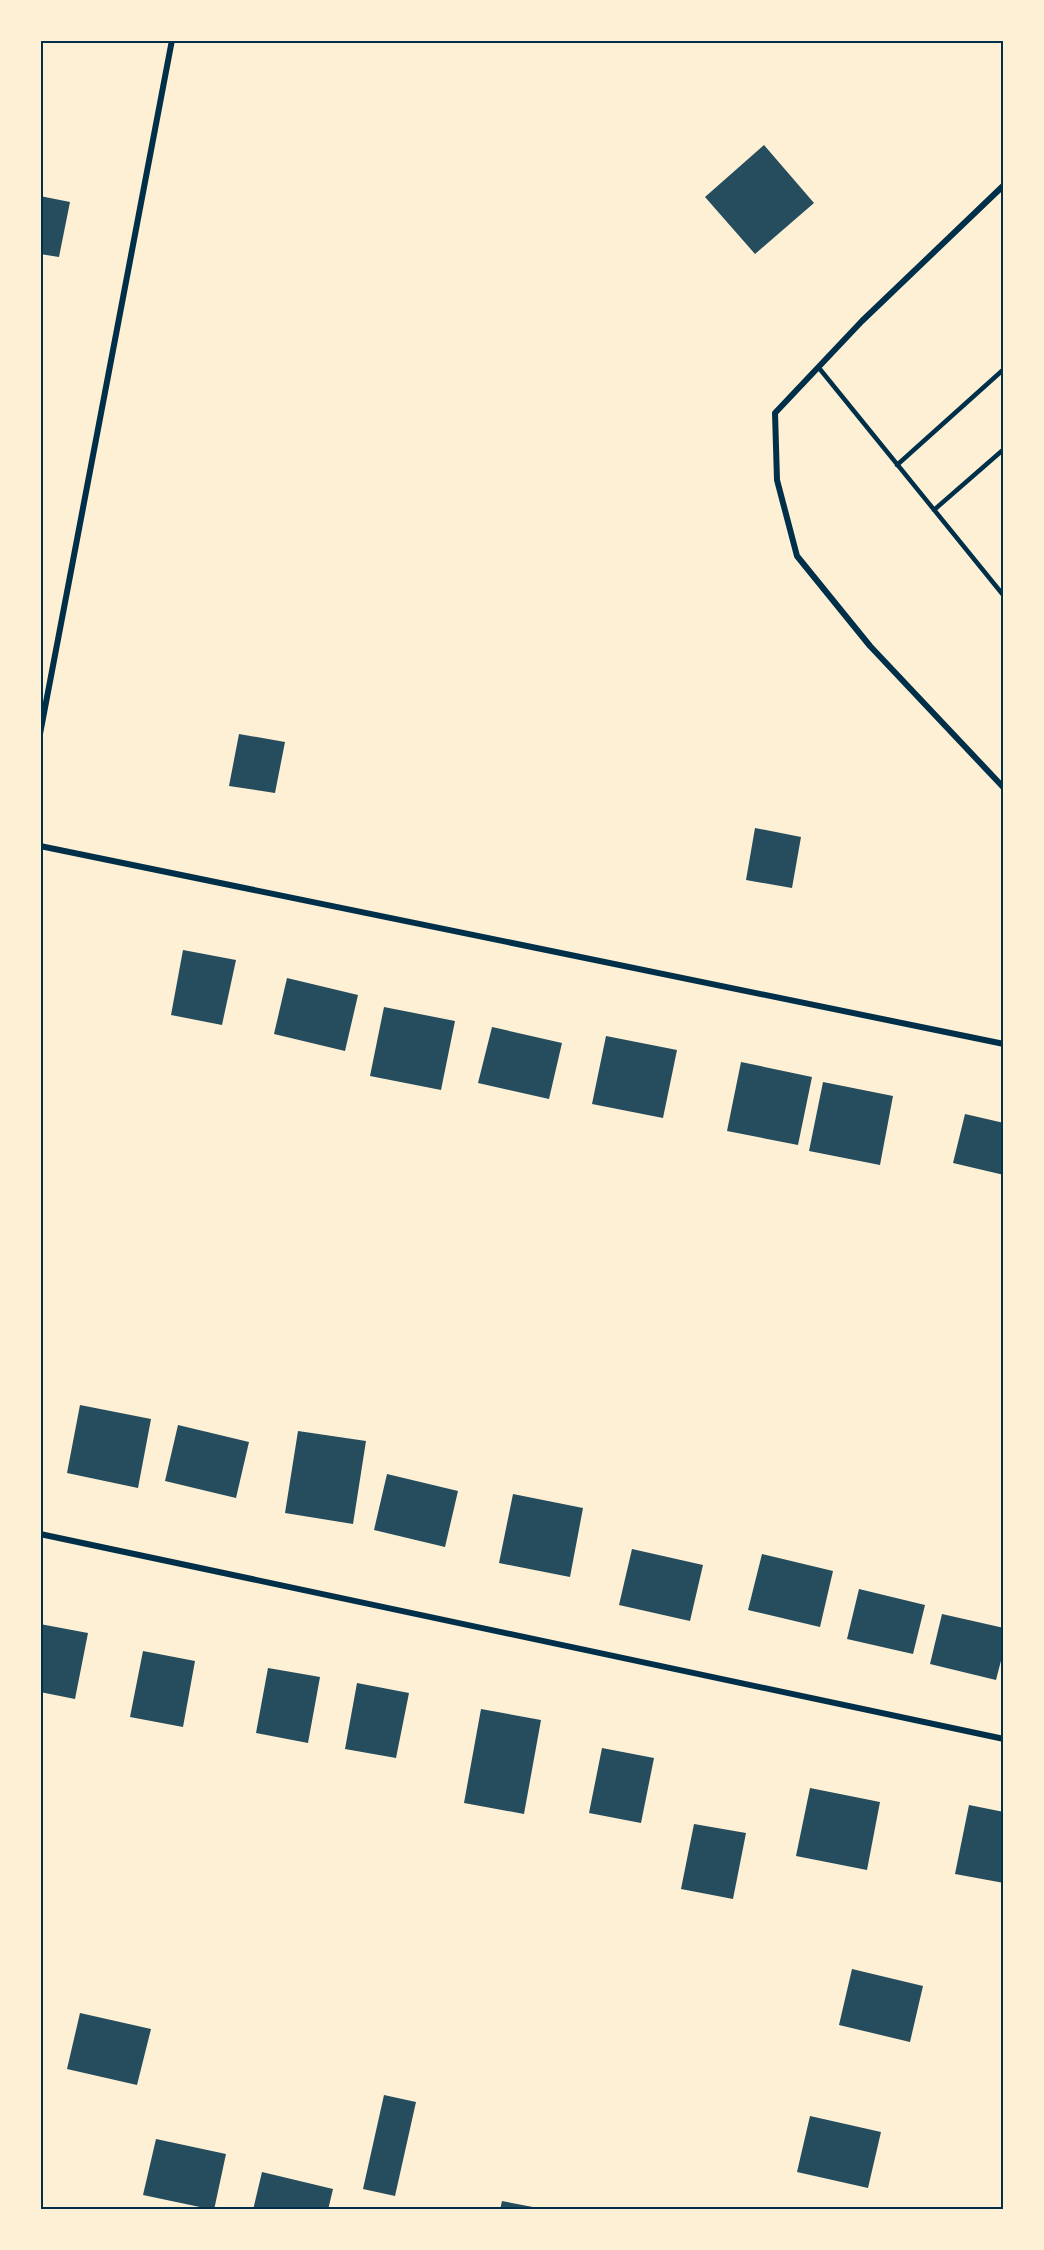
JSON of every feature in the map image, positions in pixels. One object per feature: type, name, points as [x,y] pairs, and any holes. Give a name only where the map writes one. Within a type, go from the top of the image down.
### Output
[{"type":"street","points":[[40,734],[172,40]]},
{"type":"street","points":[[1004,185],[862,321],[775,413],[777,480],[797,556],[870,646],[1004,788]]},
{"type":"street","points":[[40,846],[1004,1044]]},
{"type":"street","points":[[40,1534],[1004,1739]]},
{"type":"lane","points":[[819,368],[1004,596]]},
{"type":"lane","points":[[897,465],[1004,369]]},
{"type":"lane","points":[[933,510],[1004,449]]},
{"type":"building","points":[[764,145],[814,203],[755,254],[705,197]]},
{"type":"building","points":[[40,196],[70,202],[59,257],[40,254]]},
{"type":"building","points":[[239,734],[285,742],[275,793],[229,786]]},
{"type":"building","points":[[755,828],[801,837],[792,888],[746,880]]},
{"type":"building","points":[[183,950],[236,960],[222,1025],[171,1015]]},
{"type":"building","points":[[287,978],[358,995],[345,1051],[274,1034]]},
{"type":"building","points":[[384,1007],[455,1021],[441,1090],[370,1076]]},
{"type":"building","points":[[492,1027],[562,1043],[549,1099],[478,1083]]},
{"type":"building","points":[[606,1036],[677,1050],[663,1118],[592,1104]]},
{"type":"building","points":[[741,1062],[812,1077],[798,1145],[727,1131]]},
{"type":"building","points":[[823,1082],[893,1096],[880,1165],[809,1151]]},
{"type":"building","points":[[965,1114],[1004,1123],[1004,1175],[953,1163]]},
{"type":"building","points":[[80,1405],[151,1419],[138,1488],[67,1473]]},
{"type":"building","points":[[178,1425],[249,1442],[236,1498],[165,1481]]},
{"type":"building","points":[[298,1431],[366,1441],[353,1524],[285,1513]]},
{"type":"building","points":[[387,1474],[458,1491],[445,1547],[374,1530]]},
{"type":"building","points":[[513,1494],[583,1508],[570,1577],[499,1563]]},
{"type":"building","points":[[632,1549],[703,1565],[690,1621],[619,1605]]},
{"type":"building","points":[[762,1554],[833,1571],[820,1627],[748,1610]]},
{"type":"building","points":[[859,1589],[925,1605],[913,1654],[847,1639]]},
{"type":"building","points":[[942,1614],[1004,1628],[1004,1649],[996,1680],[930,1664]]},
{"type":"building","points":[[40,1624],[88,1633],[75,1699],[40,1692]]},
{"type":"building","points":[[143,1651],[195,1661],[183,1727],[130,1717]]},
{"type":"building","points":[[268,1668],[320,1677],[308,1743],[256,1733]]},
{"type":"building","points":[[357,1683],[409,1693],[396,1758],[345,1749]]},
{"type":"building","points":[[481,1709],[541,1720],[524,1814],[464,1803]]},
{"type":"building","points":[[602,1748],[654,1758],[641,1823],[589,1813]]},
{"type":"building","points":[[810,1788],[880,1802],[867,1870],[796,1856]]},
{"type":"building","points":[[969,1805],[1004,1812],[1004,1883],[955,1874]]},
{"type":"building","points":[[694,1824],[746,1833],[733,1899],[681,1889]]},
{"type":"building","points":[[852,1969],[923,1986],[910,2042],[839,2025]]},
{"type":"building","points":[[80,2013],[151,2029],[137,2085],[67,2069]]},
{"type":"building","points":[[384,2095],[416,2102],[395,2196],[363,2189]]},
{"type":"building","points":[[810,2116],[881,2132],[868,2188],[797,2172]]},
{"type":"building","points":[[156,2139],[226,2154],[214,2210],[143,2195]]},
{"type":"building","points":[[262,2172],[333,2189],[328,2210],[253,2210]]},
{"type":"building","points":[[502,2201],[538,2208],[538,2210],[500,2210]]}]
